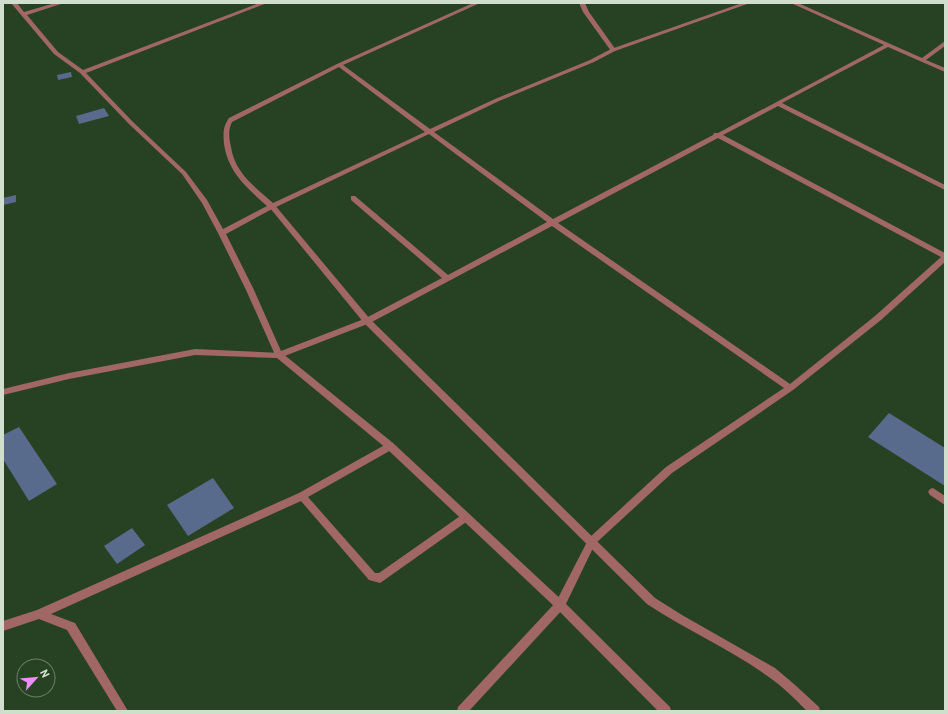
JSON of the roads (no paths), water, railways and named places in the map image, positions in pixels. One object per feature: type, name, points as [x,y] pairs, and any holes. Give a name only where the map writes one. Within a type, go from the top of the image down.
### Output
[{"type":"street","points":[[14,3],[56,53],[82,72],[130,123],[184,173],[205,202],[222,233],[250,290],[279,355],[390,446],[560,605],[666,711]]},
{"type":"street","points":[[23,14],[61,3]]},
{"type":"street","points":[[82,72],[264,3]]},
{"type":"street","points":[[477,3],[339,64],[231,119],[226,130],[228,156],[232,166],[242,180],[272,206],[367,321],[592,541],[651,601],[675,618],[765,668],[790,687],[815,711]]},
{"type":"street","points":[[582,3],[586,12],[613,50]]},
{"type":"street","points":[[222,233],[272,206],[497,100],[585,64],[613,50],[747,3]]},
{"type":"street","points":[[794,3],[945,70]]},
{"type":"street","points":[[922,60],[945,43]]},
{"type":"street","points":[[3,392],[69,376],[195,352],[279,355],[367,321],[716,134],[888,44]]},
{"type":"street","points":[[339,64],[429,132],[553,222],[790,388]]},
{"type":"street","points":[[776,103],[945,188]]},
{"type":"street","points":[[462,711],[560,605],[592,541],[669,470],[790,388],[878,318],[945,257],[716,134]]},
{"type":"street","points":[[353,198],[447,278]]},
{"type":"street","points":[[3,626],[39,614],[302,496],[390,446]]},
{"type":"street","points":[[932,492],[945,501]]},
{"type":"street","points":[[302,496],[372,577],[376,578],[380,578],[466,518]]},
{"type":"street","points":[[39,614],[71,626],[123,711]]}]
